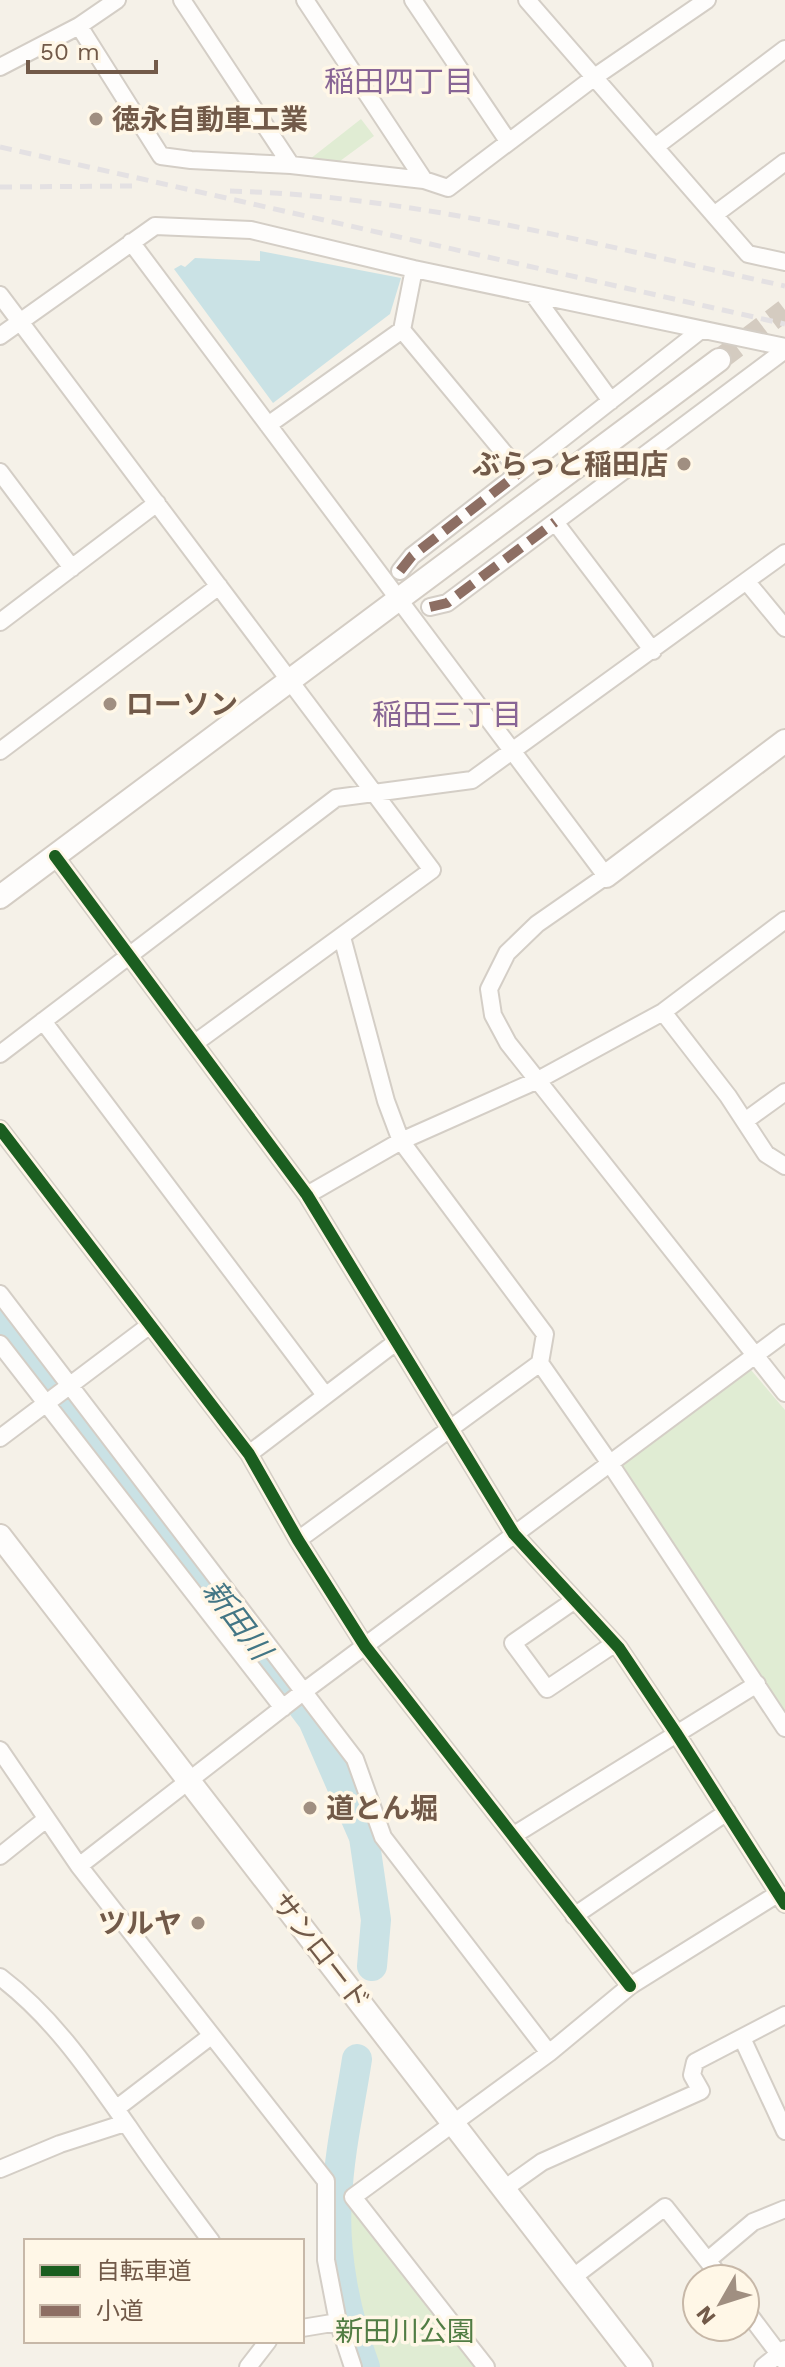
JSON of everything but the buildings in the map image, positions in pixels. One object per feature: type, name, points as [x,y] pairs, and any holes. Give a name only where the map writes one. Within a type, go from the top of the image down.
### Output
[{"type":"street","points":[[0,67],[79,26],[117,0]]},
{"type":"street","points":[[182,0],[291,165]]},
{"type":"street","points":[[305,0],[424,180]]},
{"type":"street","points":[[413,0],[508,141]]},
{"type":"street","points":[[527,0],[748,254],[785,262]]},
{"type":"street","points":[[79,26],[161,156],[291,165],[424,180],[448,188],[687,6],[707,0]]},
{"type":"street","points":[[655,147],[785,49]]},
{"type":"street","points":[[714,215],[785,162]]},
{"type":"street","points":[[0,336],[155,226],[251,230],[414,269],[785,349]]},
{"type":"street","points":[[131,242],[606,876]]},
{"type":"street","points":[[268,425],[402,330],[414,269]]},
{"type":"street","points":[[533,294],[611,401]]},
{"type":"street","points":[[0,295],[432,870],[195,1043]]},
{"type":"street","points":[[402,330],[520,472]]},
{"type":"street","points":[[400,571],[412,556],[701,330]]},
{"type":"street","points":[[430,607],[447,603],[785,349]]},
{"type":"street","points":[[0,897],[719,360]]},
{"type":"street","points":[[0,472],[72,568]]},
{"type":"street","points":[[0,622],[157,503]]},
{"type":"street","points":[[555,522],[653,651]]},
{"type":"street","points":[[0,1054],[336,798],[472,780],[785,553]]},
{"type":"street","points":[[747,582],[785,628]]},
{"type":"street","points":[[0,751],[219,586]]},
{"type":"street","points":[[785,741],[537,924],[507,953],[489,989],[493,1015],[508,1043],[785,1393]]},
{"type":"street","points":[[55,856],[131,954],[307,1195],[514,1534],[614,1644],[676,1733],[782,1898],[630,1986],[549,2053],[353,2197],[486,2367]]},
{"type":"street","points":[[307,1195],[401,1141],[538,1080],[663,1012],[785,920]]},
{"type":"street","points":[[298,1540],[540,1363],[545,1334],[401,1141],[386,1101],[342,937]]},
{"type":"street","points":[[663,1012],[766,1154],[785,1166]]},
{"type":"street","points":[[43,1021],[325,1395]]},
{"type":"street","points":[[745,1121],[785,1092]]},
{"type":"street","points":[[0,1129],[249,1454],[298,1540],[365,1646],[630,1986]]},
{"type":"street","points":[[0,1294],[57,1394],[293,1700],[355,1759],[383,1837],[549,2053]]},
{"type":"street","points":[[0,1438],[150,1325]]},
{"type":"street","points":[[79,1866],[188,1779],[785,1333]]},
{"type":"street","points":[[249,1454],[396,1342]]},
{"type":"street","points":[[0,1344],[57,1394],[293,1700]]},
{"type":"street","points":[[540,1363],[785,1728]]},
{"type":"street","name":"サンロード","points":[[0,1536],[641,2367]]},
{"type":"street","points":[[575,1600],[513,1643],[547,1689],[614,1644]]},
{"type":"street","points":[[514,1835],[757,1684]]},
{"type":"street","points":[[0,1750],[79,1866],[326,2181],[326,2260],[338,2322],[353,2367]]},
{"type":"street","points":[[574,1916],[727,1812]]},
{"type":"street","points":[[0,1856],[45,1820]]},
{"type":"street","points":[[0,1977],[23,1994],[58,2030],[210,2239]]},
{"type":"street","points":[[504,2189],[542,2162],[701,2091],[692,2075],[695,2062],[785,2015]]},
{"type":"street","points":[[0,2169],[121,2116],[211,2036]]},
{"type":"street","points":[[742,2038],[785,2131]]},
{"type":"street","points":[[572,2278],[665,2207],[710,2263]]},
{"type":"street","points":[[708,2260],[753,2222],[785,2209]]},
{"type":"street","points":[[304,2328],[338,2322]]},
{"type":"street","points":[[761,2328],[783,2355],[763,2367]]},
{"type":"street","points":[[248,2367],[266,2343]]},
{"type":"green space","points":[[361,119],[374,136],[336,164],[310,159]]},
{"type":"green space","points":[[751,1370],[785,1410],[785,1712],[621,1466]]},
{"type":"green space","name":"新田川公園","points":[[348,2195],[480,2367],[378,2367],[352,2273]]},
{"type":"water","points":[[260,251],[401,278],[390,314],[273,403],[174,269],[181,265],[185,267],[195,258],[260,261]]},
{"type":"waterway","name":"新田川","points":[[0,1319],[151,1506],[313,1720],[364,1837],[376,1920],[372,1966]]},
{"type":"waterway","name":"新田川","points":[[357,2059],[340,2164],[336,2220],[342,2284],[365,2367]]},
{"type":"tunnel","points":[[719,360],[785,310]]},
{"type":"railway","points":[[0,147],[785,324]]},
{"type":"railway","points":[[0,187],[134,186]]},
{"type":"railway","points":[[230,191],[370,202],[440,213],[509,225],[785,286]]},
{"type":"marked path","points":[[400,571],[412,556],[520,472]]},
{"type":"marked path","points":[[430,607],[447,603],[555,522]]},
{"type":"cycle path","points":[[55,856],[307,1195],[514,1534],[619,1648],[785,1904]]},
{"type":"cycle path","points":[[0,1129],[249,1454],[298,1540],[365,1646],[630,1986]]},
{"type":"place","name":"徳永自動車工業","points":[[96,119]]},
{"type":"place","name":"ぶらっと稲田店","points":[[684,464]]},
{"type":"place","name":"ローソン","points":[[110,704]]},
{"type":"place","name":"道とん堀","points":[[310,1808]]},
{"type":"place","name":"ツルヤ","points":[[198,1923]]},
{"type":"district","name":"稲田四丁目","points":[[399,82]]},
{"type":"district","name":"稲田三丁目","points":[[447,715]]}]
